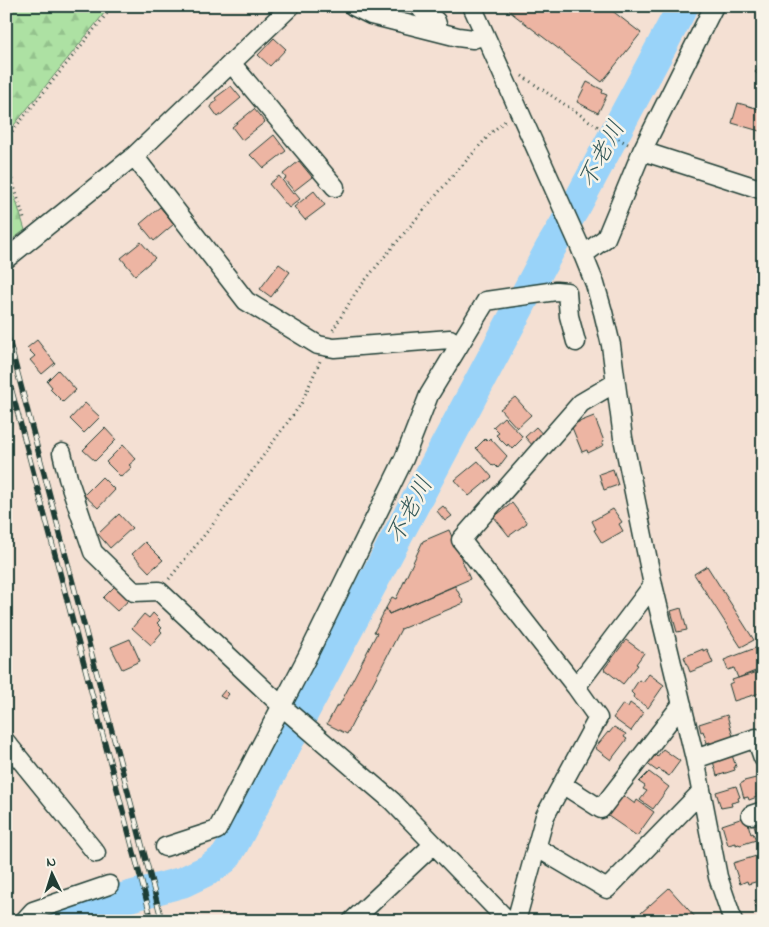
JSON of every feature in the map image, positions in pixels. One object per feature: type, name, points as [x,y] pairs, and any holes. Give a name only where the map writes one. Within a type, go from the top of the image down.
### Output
[{"type":"street","points":[[6,259],[134,156],[291,6]]},
{"type":"street","points":[[353,6],[371,15],[458,37],[473,39],[484,35]]},
{"type":"street","points":[[472,6],[581,248],[595,284],[610,345],[625,446],[653,584],[695,760],[718,877],[729,918]]},
{"type":"street","points":[[581,248],[606,238],[636,149],[714,6]]},
{"type":"street","points":[[421,8],[436,21],[439,31]]},
{"type":"street","points":[[231,64],[336,187]]},
{"type":"street","points":[[636,149],[763,190]]},
{"type":"street","points":[[134,156],[246,301],[318,345],[334,348],[450,339]]},
{"type":"street","points":[[165,847],[217,830],[287,712],[306,659],[404,459],[429,395],[486,301],[498,298],[562,292],[595,284]]},
{"type":"street","points":[[562,292],[576,342]]},
{"type":"street","points":[[516,921],[545,816],[598,718],[461,540],[581,403],[615,383]]},
{"type":"street","points":[[62,453],[68,478],[93,552],[134,592],[159,591],[287,712],[392,801],[508,921]]},
{"type":"street","points":[[576,687],[653,584]]},
{"type":"street","points":[[562,784],[600,809],[682,704]]},
{"type":"street","points":[[695,760],[756,738],[763,758]]},
{"type":"street","points":[[6,742],[96,853]]},
{"type":"street","points":[[536,847],[607,889],[701,792]]},
{"type":"street","points":[[352,921],[434,845]]},
{"type":"street","points":[[24,921],[33,911],[109,885]]},
{"type":"path","points":[[6,139],[113,6]]},
{"type":"path","points":[[515,70],[606,132],[636,149]]},
{"type":"path","points":[[6,160],[30,240]]},
{"type":"green space","points":[[6,6],[110,6],[6,135]]},
{"type":"green space","points":[[6,168],[25,230],[6,244]]},
{"type":"building","points":[[513,6],[606,6],[641,33],[602,82],[509,11]]},
{"type":"building","points":[[274,38],[286,49],[270,66],[258,55]]},
{"type":"building","points":[[763,65],[763,80],[755,72]]},
{"type":"building","points":[[587,82],[603,90],[602,93],[607,95],[598,113],[577,102]]},
{"type":"building","points":[[231,86],[241,98],[218,117],[210,106],[217,101],[215,98]]},
{"type":"building","points":[[738,103],[763,110],[763,132],[732,123]]},
{"type":"building","points":[[254,109],[265,122],[242,140],[232,127]]},
{"type":"building","points":[[274,135],[286,151],[264,168],[250,155]]},
{"type":"building","points":[[299,161],[312,177],[294,191],[284,179],[286,178],[283,174]]},
{"type":"building","points":[[279,176],[293,194],[295,193],[300,199],[289,208],[269,184]]},
{"type":"building","points":[[314,191],[325,205],[305,220],[294,207]]},
{"type":"building","points":[[160,207],[174,224],[154,241],[140,224]]},
{"type":"building","points":[[141,242],[155,258],[135,275],[121,258]]},
{"type":"building","points":[[279,264],[290,272],[271,297],[260,289]]},
{"type":"building","points":[[37,340],[55,363],[42,374],[30,360],[35,356],[27,348]]},
{"type":"building","points":[[58,370],[76,390],[63,402],[50,389],[52,387],[47,381]]},
{"type":"building","points":[[515,397],[531,415],[517,428],[500,409]]},
{"type":"building","points":[[85,403],[100,417],[84,433],[70,419]]},
{"type":"building","points":[[594,416],[604,445],[588,453],[587,450],[582,452],[571,425]]},
{"type":"building","points":[[504,417],[522,436],[522,439],[512,449],[496,435],[499,433],[493,427]]},
{"type":"building","points":[[536,427],[545,437],[534,447],[525,437]]},
{"type":"building","points":[[105,428],[116,440],[95,461],[83,450]]},
{"type":"building","points":[[490,438],[507,456],[498,468],[495,465],[493,466],[476,448],[485,439],[487,441]]},
{"type":"building","points":[[123,445],[136,459],[129,465],[132,467],[121,477],[106,462]]},
{"type":"building","points":[[478,461],[492,477],[469,496],[455,480]]},
{"type":"building","points":[[613,469],[618,485],[604,490],[599,474]]},
{"type":"building","points":[[102,477],[115,490],[98,508],[84,495]]},
{"type":"building","points":[[512,503],[527,523],[509,536],[494,517]]},
{"type":"building","points":[[443,506],[452,516],[445,521],[437,511]]},
{"type":"building","points":[[613,509],[622,522],[619,524],[623,531],[602,543],[594,530],[596,529],[592,521]]},
{"type":"building","points":[[119,514],[132,528],[110,548],[98,534]]},
{"type":"building","points":[[449,530],[470,579],[389,614],[386,608],[392,597],[396,599],[423,541]]},
{"type":"building","points":[[145,542],[163,560],[149,572],[132,554]]},
{"type":"building","points":[[707,566],[754,640],[741,647],[694,574]]},
{"type":"building","points":[[115,586],[129,600],[117,611],[103,598]]},
{"type":"building","points":[[455,586],[464,603],[401,629],[347,734],[327,724],[337,705],[339,706],[377,633],[374,632],[386,608],[389,614]]},
{"type":"building","points":[[681,608],[687,630],[677,632],[671,611]]},
{"type":"building","points":[[153,613],[160,620],[157,623],[162,628],[160,630],[162,632],[151,645],[132,628],[144,614],[149,618]]},
{"type":"building","points":[[130,639],[140,661],[122,669],[111,647]]},
{"type":"building","points":[[626,640],[644,653],[636,664],[638,665],[623,684],[604,669]]},
{"type":"building","points":[[758,647],[763,660],[763,668],[738,678],[734,668],[728,670],[724,660]]},
{"type":"building","points":[[703,649],[703,651],[707,649],[713,663],[690,672],[684,657]]},
{"type":"building","points":[[763,670],[763,692],[734,701],[729,684],[733,682],[732,680]]},
{"type":"building","points":[[649,674],[664,685],[648,708],[633,697],[634,695],[631,692],[639,680],[643,682]]},
{"type":"building","points":[[225,690],[229,694],[225,699],[220,696]]},
{"type":"building","points":[[630,703],[644,713],[631,731],[613,718],[623,704],[628,707]]},
{"type":"building","points":[[727,715],[734,740],[711,746],[710,742],[707,743],[703,731],[701,732],[699,724]]},
{"type":"building","points":[[614,727],[626,734],[624,737],[627,739],[611,760],[595,748]]},
{"type":"building","points":[[663,749],[680,761],[669,776],[659,769],[657,771],[646,763],[655,755],[657,757]]},
{"type":"building","points":[[732,755],[736,767],[734,767],[735,770],[717,776],[713,761]]},
{"type":"building","points":[[649,772],[669,787],[653,809],[640,800],[647,791],[643,789],[645,786],[639,782]]},
{"type":"building","points":[[760,777],[763,780],[762,792],[756,794],[757,797],[749,800],[748,797],[744,798],[740,784],[744,781]]},
{"type":"building","points":[[736,786],[740,797],[738,798],[739,801],[731,803],[732,806],[721,808],[716,792]]},
{"type":"building","points":[[623,795],[635,804],[637,800],[654,812],[637,836],[608,816]]},
{"type":"building","points":[[746,817],[751,834],[753,833],[756,840],[740,845],[736,845],[736,843],[728,845],[722,825]]},
{"type":"building","points":[[763,821],[763,838],[759,839],[754,825]]},
{"type":"building","points":[[763,854],[763,877],[759,878],[759,881],[748,884],[747,881],[740,884],[733,863]]},
{"type":"building","points":[[669,888],[696,918],[692,921],[632,921]]},
{"type":"building","points":[[763,897],[763,919],[761,920],[754,901]]},
{"type":"waterway","name":"不老川","points":[[57,921],[73,912],[183,882],[208,870],[225,858],[550,249],[577,204],[683,6]]},
{"type":"railway","points":[[6,329],[162,921]]},
{"type":"railway","points":[[6,369],[152,921]]}]
